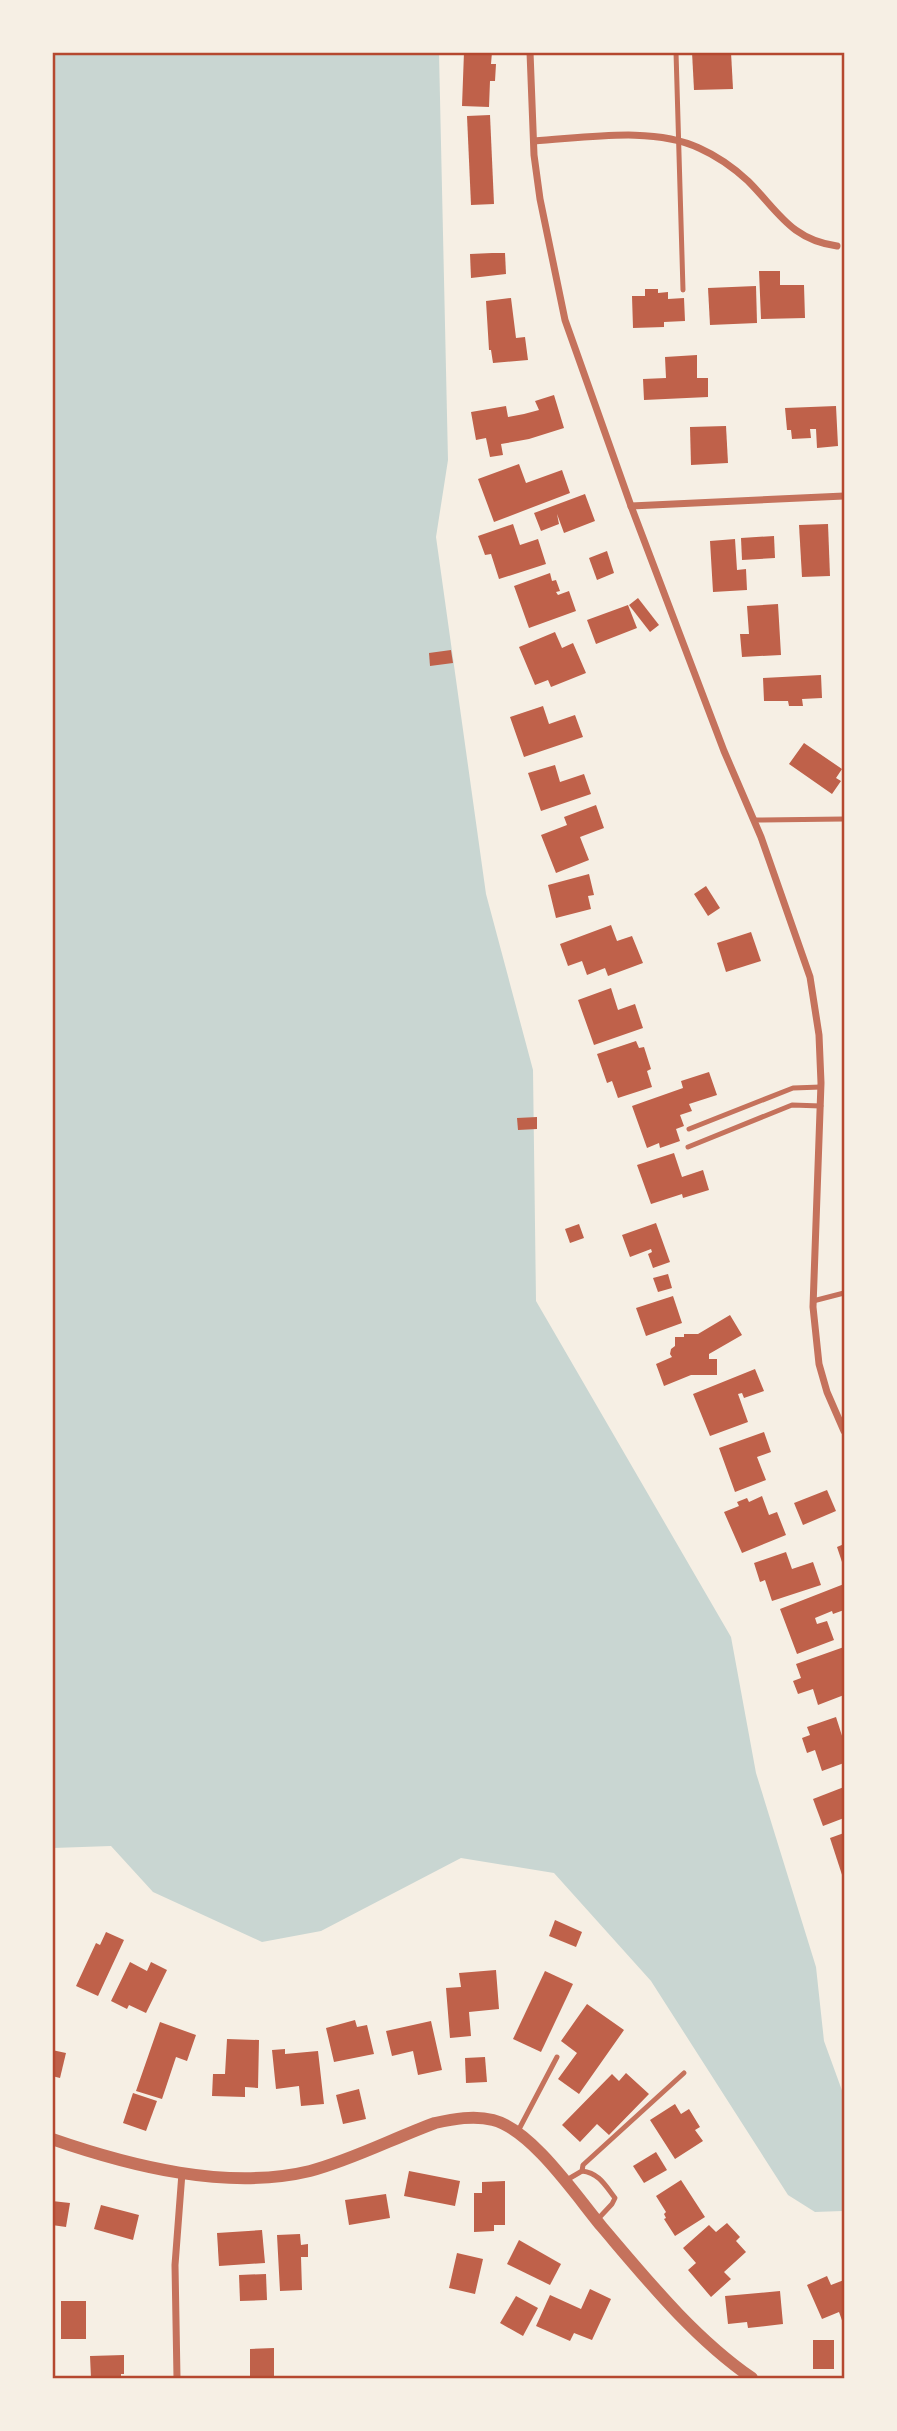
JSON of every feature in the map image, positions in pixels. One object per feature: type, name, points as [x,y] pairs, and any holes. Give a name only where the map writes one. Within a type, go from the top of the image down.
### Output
[{"type":"street","points":[[530,52],[540,199],[565,320],[631,506],[724,751],[754,820],[810,976],[819,1035],[821,1087],[813,1301],[818,1364],[827,1392],[845,1431]]},
{"type":"street","points":[[534,141],[656,135],[678,140],[699,148],[734,169],[793,230],[814,241],[837,246]]},
{"type":"street","points":[[631,506],[845,496]]},
{"type":"street","points":[[52,2139],[129,2164],[208,2176],[260,2176],[310,2170],[455,2118],[494,2120],[517,2133],[565,2181],[691,2327],[724,2359],[752,2378]]},
{"type":"street","points":[[177,2378],[175,2265],[182,2173]]},
{"type":"lane","points":[[676,52],[682,290]]},
{"type":"lane","points":[[754,820],[845,819]]},
{"type":"lane","points":[[689,1129],[793,1088],[821,1087]]},
{"type":"lane","points":[[688,1147],[792,1105],[821,1106]]},
{"type":"lane","points":[[813,1301],[845,1293]]},
{"type":"lane","points":[[517,2133],[557,2057]]},
{"type":"lane","points":[[582,2171],[583,2165],[684,2073]]},
{"type":"lane","points":[[565,2181],[582,2171],[599,2177],[615,2198],[597,2220]]},
{"type":"shaded area","points":[[52,53],[439,53],[448,460],[436,537],[486,894],[533,1070],[536,1301],[731,1637],[756,1773],[816,1967],[824,2041],[844,2096],[842,2211],[815,2212],[788,2195],[651,1981],[554,1873],[461,1858],[321,1931],[262,1942],[153,1892],[111,1846],[53,1848]]},
{"type":"building","points":[[464,52],[492,52],[491,64],[496,64],[495,81],[490,81],[489,107],[462,106]]},
{"type":"building","points":[[692,52],[731,52],[733,89],[694,90]]},
{"type":"building","points":[[490,115],[494,204],[471,205],[467,116]]},
{"type":"building","points":[[505,253],[506,274],[471,278],[470,254]]},
{"type":"building","points":[[759,271],[780,271],[780,285],[804,285],[805,318],[761,319]]},
{"type":"building","points":[[756,286],[757,323],[710,325],[708,288]]},
{"type":"building","points":[[645,289],[658,289],[658,293],[668,292],[668,299],[684,298],[685,321],[664,322],[664,327],[633,328],[632,296],[645,296]]},
{"type":"building","points":[[511,298],[516,338],[525,337],[528,360],[493,363],[489,350],[486,301]]},
{"type":"building","points":[[697,355],[697,378],[708,378],[708,397],[644,400],[643,379],[666,378],[665,357]]},
{"type":"building","points":[[554,395],[564,428],[501,444],[503,455],[490,457],[486,438],[476,440],[471,412],[506,406],[508,417],[524,414],[539,410],[535,401]]},
{"type":"building","points":[[836,406],[838,446],[817,448],[816,429],[810,429],[811,438],[792,439],[791,430],[787,430],[785,408]]},
{"type":"building","points":[[726,426],[728,463],[691,465],[690,427]]},
{"type":"building","points":[[519,464],[526,483],[562,470],[570,493],[494,522],[478,479]]},
{"type":"building","points":[[585,494],[595,521],[564,533],[557,514],[559,524],[541,531],[534,513]]},
{"type":"building","points":[[513,524],[520,545],[538,539],[546,564],[499,579],[491,554],[485,555],[478,536]]},
{"type":"building","points":[[828,524],[830,576],[802,577],[799,525]]},
{"type":"building","points":[[774,536],[775,558],[742,560],[741,538]]},
{"type":"building","points":[[735,539],[737,570],[746,569],[747,590],[713,592],[710,541]]},
{"type":"building","points":[[607,551],[614,573],[597,580],[589,558]]},
{"type":"building","points":[[550,573],[552,581],[556,580],[560,591],[556,592],[558,595],[569,591],[576,611],[529,628],[514,586]]},
{"type":"building","points":[[638,598],[659,625],[650,632],[629,605]]},
{"type":"building","points":[[778,604],[781,655],[742,657],[740,634],[749,634],[747,606]]},
{"type":"building","points":[[628,605],[637,628],[596,644],[587,620]]},
{"type":"building","points":[[555,632],[562,648],[573,643],[586,673],[551,687],[548,680],[535,685],[519,647]]},
{"type":"building","points":[[451,650],[453,663],[430,666],[429,653]]},
{"type":"building","points":[[821,675],[822,698],[802,699],[803,706],[789,706],[788,701],[764,701],[763,678]]},
{"type":"building","points":[[543,706],[549,724],[575,715],[583,737],[524,757],[510,717]]},
{"type":"building","points":[[804,743],[842,769],[836,778],[841,781],[832,794],[789,764]]},
{"type":"building","points":[[555,765],[560,782],[584,774],[591,794],[541,811],[528,773]]},
{"type":"building","points":[[596,805],[604,828],[580,837],[589,860],[556,873],[541,835],[567,825],[564,817]]},
{"type":"building","points":[[589,874],[594,895],[588,896],[591,909],[556,918],[548,885]]},
{"type":"building","points":[[706,886],[720,908],[708,916],[694,894]]},
{"type":"building","points":[[611,925],[617,941],[632,936],[643,963],[608,976],[605,968],[587,975],[582,961],[568,966],[560,944]]},
{"type":"building","points":[[751,932],[761,961],[726,972],[717,943]]},
{"type":"building","points":[[611,988],[618,1010],[635,1004],[643,1028],[594,1045],[578,1000]]},
{"type":"building","points":[[636,1041],[639,1048],[644,1047],[651,1069],[647,1071],[652,1087],[618,1098],[612,1081],[607,1083],[597,1054]]},
{"type":"building","points":[[709,1072],[717,1095],[689,1104],[692,1111],[680,1115],[684,1126],[676,1129],[680,1141],[660,1148],[659,1143],[647,1148],[632,1106],[683,1088],[681,1081]]},
{"type":"building","points":[[537,1117],[537,1129],[518,1130],[517,1118]]},
{"type":"building","points":[[674,1153],[682,1177],[703,1170],[709,1190],[683,1198],[682,1194],[651,1204],[637,1165]]},
{"type":"building","points":[[656,1223],[670,1262],[653,1268],[648,1254],[652,1252],[651,1249],[630,1257],[622,1235]]},
{"type":"building","points":[[579,1224],[584,1238],[570,1243],[565,1229]]},
{"type":"building","points":[[668,1274],[672,1288],[658,1292],[653,1278]]},
{"type":"building","points":[[673,1296],[682,1323],[646,1336],[636,1308]]},
{"type":"building","points":[[730,1315],[742,1335],[709,1354],[709,1359],[717,1359],[717,1375],[691,1375],[664,1386],[656,1364],[672,1357],[670,1354],[675,1346],[675,1337],[698,1334]]},
{"type":"building","points":[[755,1369],[764,1391],[744,1398],[742,1393],[738,1394],[748,1422],[710,1436],[693,1394]]},
{"type":"building","points":[[764,1432],[771,1452],[757,1457],[766,1480],[735,1492],[719,1448]]},
{"type":"building","points":[[827,1490],[836,1511],[803,1525],[794,1503]]},
{"type":"building","points":[[762,1496],[769,1515],[777,1512],[786,1535],[742,1553],[724,1512],[739,1506],[737,1502],[747,1498],[749,1502]]},
{"type":"building","points":[[844,1544],[844,1568],[837,1547]]},
{"type":"building","points":[[786,1552],[792,1569],[813,1562],[821,1585],[772,1601],[765,1580],[760,1582],[754,1563]]},
{"type":"building","points":[[844,1584],[844,1610],[833,1614],[832,1611],[815,1618],[817,1624],[827,1621],[834,1640],[797,1654],[780,1609]]},
{"type":"building","points":[[844,1647],[844,1695],[818,1705],[813,1689],[798,1694],[793,1681],[801,1678],[796,1664]]},
{"type":"building","points":[[836,1717],[844,1742],[844,1763],[822,1771],[815,1750],[807,1753],[802,1738],[810,1735],[807,1727]]},
{"type":"building","points":[[844,1787],[844,1818],[823,1826],[813,1799]]},
{"type":"building","points":[[844,1833],[844,1881],[830,1838]]},
{"type":"building","points":[[555,1920],[582,1932],[576,1947],[549,1936]]},
{"type":"building","points":[[106,1932],[124,1940],[98,1996],[76,1986],[96,1943],[100,1945]]},
{"type":"building","points":[[130,1962],[147,1971],[151,1962],[167,1970],[146,2013],[129,2005],[127,2009],[111,2001]]},
{"type":"building","points":[[496,1970],[499,2009],[469,2012],[471,2036],[450,2038],[446,1988],[461,1987],[459,1973]]},
{"type":"building","points":[[545,1971],[573,1984],[541,2052],[513,2039]]},
{"type":"building","points":[[587,2004],[624,2030],[579,2094],[558,2079],[577,2053],[561,2041]]},
{"type":"building","points":[[355,2020],[357,2027],[367,2025],[374,2054],[334,2062],[326,2028]]},
{"type":"building","points":[[431,2021],[442,2070],[418,2075],[413,2051],[392,2056],[386,2031]]},
{"type":"building","points":[[160,2022],[196,2035],[187,2061],[176,2057],[162,2099],[136,2091]]},
{"type":"building","points":[[227,2039],[259,2040],[258,2088],[245,2087],[245,2097],[212,2096],[213,2074],[225,2074]]},
{"type":"building","points":[[285,2049],[285,2054],[318,2051],[324,2104],[301,2106],[299,2086],[276,2089],[272,2050]]},
{"type":"building","points":[[52,2050],[66,2053],[60,2078],[52,2076]]},
{"type":"building","points":[[485,2057],[487,2082],[466,2083],[465,2058]]},
{"type":"building","points":[[626,2073],[649,2094],[609,2135],[597,2124],[580,2142],[562,2125],[612,2074],[619,2081]]},
{"type":"building","points":[[359,2089],[366,2119],[343,2124],[336,2095]]},
{"type":"building","points":[[133,2093],[157,2101],[146,2131],[123,2123]]},
{"type":"building","points":[[675,2104],[681,2114],[689,2109],[700,2127],[695,2130],[703,2141],[675,2159],[650,2120]]},
{"type":"building","points":[[656,2152],[667,2170],[644,2183],[633,2166]]},
{"type":"building","points":[[409,2171],[460,2181],[455,2206],[404,2196]]},
{"type":"building","points":[[681,2180],[705,2217],[675,2236],[664,2219],[666,2212],[656,2196]]},
{"type":"building","points":[[505,2181],[505,2225],[494,2225],[494,2231],[474,2232],[474,2193],[482,2193],[482,2182]]},
{"type":"building","points":[[386,2194],[390,2218],[349,2225],[345,2200]]},
{"type":"building","points":[[52,2201],[70,2203],[66,2227],[52,2225]]},
{"type":"building","points":[[101,2205],[139,2215],[133,2240],[94,2229]]},
{"type":"building","points":[[727,2223],[740,2237],[736,2241],[746,2252],[724,2272],[731,2279],[711,2297],[688,2270],[696,2263],[683,2248],[709,2225],[716,2232]]},
{"type":"building","points":[[262,2230],[265,2263],[219,2266],[217,2233]]},
{"type":"building","points":[[300,2234],[301,2245],[308,2244],[308,2257],[301,2257],[302,2290],[280,2291],[277,2235]]},
{"type":"building","points":[[519,2240],[561,2264],[550,2285],[507,2264]]},
{"type":"building","points":[[457,2253],[483,2259],[475,2294],[449,2288]]},
{"type":"building","points":[[266,2274],[267,2300],[240,2301],[239,2275]]},
{"type":"building","points":[[827,2276],[831,2285],[844,2280],[844,2326],[839,2312],[822,2319],[807,2285]]},
{"type":"building","points":[[590,2289],[611,2299],[592,2340],[574,2333],[570,2341],[536,2326],[550,2295],[581,2309]]},
{"type":"building","points":[[780,2291],[783,2324],[748,2328],[747,2322],[728,2324],[725,2296]]},
{"type":"building","points":[[516,2296],[538,2308],[523,2336],[500,2323]]},
{"type":"building","points":[[61,2301],[86,2301],[86,2339],[61,2339]]},
{"type":"building","points":[[813,2340],[834,2340],[834,2369],[813,2369]]},
{"type":"building","points":[[274,2348],[274,2378],[250,2378],[250,2349]]},
{"type":"building","points":[[124,2355],[124,2374],[121,2374],[121,2378],[91,2378],[90,2356]]}]
